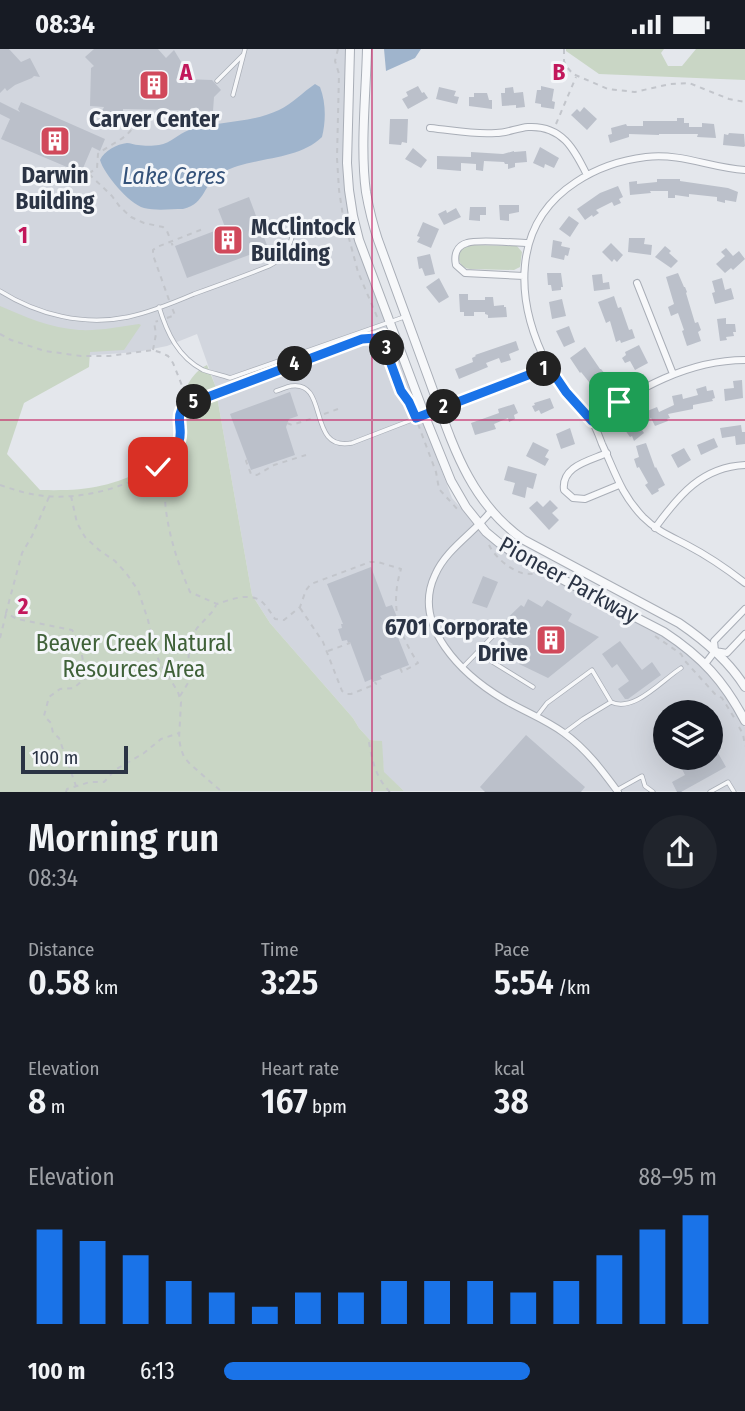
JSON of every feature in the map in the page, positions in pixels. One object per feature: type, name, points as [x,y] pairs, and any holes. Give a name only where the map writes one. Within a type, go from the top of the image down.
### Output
[{"type":"street","name":"Pioneer Parkway","points":[[350,49],[347,163],[353,216],[359,240],[390,322],[420,417],[451,481],[478,528],[519,557],[664,632],[682,644],[722,682],[745,721]]},
{"type":"street","name":"Pioneer Parkway","points":[[367,49],[364,166],[372,219],[440,408],[468,476],[491,512],[508,529],[679,623],[715,651],[745,687]]},
{"type":"street","points":[[430,128],[493,134],[531,127],[548,130],[565,139],[587,175]]},
{"type":"street","points":[[745,170],[663,156],[629,160],[587,175],[558,194],[547,207],[528,243],[524,276],[529,315],[549,367],[566,392],[592,421],[625,495],[655,528],[724,567],[745,583]]},
{"type":"street","points":[[524,276],[465,273],[456,265],[455,259],[459,247],[465,243],[528,243]]},
{"type":"street","points":[[637,283],[673,374]]},
{"type":"street","points":[[592,421],[648,385],[673,374],[714,362],[745,360]]},
{"type":"street","points":[[420,417],[549,367]]},
{"type":"street","points":[[607,453],[570,469],[564,478],[564,490],[573,498],[586,499],[619,485]]},
{"type":"street","points":[[655,528],[680,495],[698,481],[718,470],[745,465]]},
{"type":"street","points":[[491,512],[442,562],[429,593],[433,625],[440,639],[463,667],[489,690],[564,733],[591,757],[617,791]]},
{"type":"street","points":[[705,664],[715,651],[714,641],[745,609]]},
{"type":"street","points":[[715,651],[727,653],[745,633]]},
{"type":"lane","points":[[217,81],[245,51]]},
{"type":"lane","points":[[233,95],[245,51]]},
{"type":"lane","points":[[0,291],[43,312],[77,319],[120,318],[159,307],[277,262],[285,254],[293,233]]},
{"type":"lane","points":[[159,307],[173,343],[186,358],[204,370],[230,378],[406,316]]},
{"type":"lane","points":[[276,391],[292,386],[307,389],[312,394],[324,432],[328,438],[342,445],[420,417]]},
{"type":"lane","points":[[463,667],[495,634]]},
{"type":"lane","points":[[482,649],[491,661],[533,687]]},
{"type":"lane","points":[[537,716],[547,703],[592,670],[611,702],[623,706],[661,685],[681,668]]},
{"type":"lane","points":[[564,733],[611,702]]},
{"type":"lane","points":[[617,791],[642,776],[645,786],[653,792]]},
{"type":"lane","points":[[710,792],[729,782],[734,792]]},
{"type":"path","points":[[338,49],[335,61],[339,74],[337,146],[339,190],[345,226],[358,272],[384,335],[387,353],[401,391],[420,417],[439,489],[465,518]]},
{"type":"path","points":[[564,49],[566,66],[576,75],[608,89],[645,91],[670,84],[689,83],[729,99],[745,102]]},
{"type":"path","points":[[556,124],[576,75]]},
{"type":"path","points":[[80,174],[85,176],[97,168],[97,158],[106,146],[124,136],[135,124],[136,118]]},
{"type":"path","points":[[89,174],[110,193],[125,212],[144,223],[167,230],[174,249]]},
{"type":"path","points":[[153,350],[156,334],[154,322],[175,315],[153,250],[204,229]]},
{"type":"path","points":[[0,334],[45,351],[81,356],[109,356],[153,350],[162,352],[173,363],[189,404]]},
{"type":"path","points":[[0,485],[49,496],[113,488],[146,475],[173,455],[180,440],[181,409],[189,404],[362,339],[384,335]]},
{"type":"path","points":[[287,423],[292,425],[338,409]]},
{"type":"path","points":[[247,460],[251,474],[257,475],[274,465],[306,455]]},
{"type":"path","points":[[166,462],[164,485],[167,520],[190,592],[217,604],[239,597],[260,600],[275,619],[280,621],[287,619],[300,607],[308,586],[374,561],[401,569],[396,604],[399,625],[418,663],[402,672],[400,668]]},
{"type":"path","points":[[146,475],[164,485]]},
{"type":"path","points":[[71,495],[77,523],[85,537],[99,551],[115,561],[138,590],[155,651],[180,697],[179,733],[184,757],[222,792]]},
{"type":"path","points":[[0,638],[22,553],[49,496]]},
{"type":"path","points":[[478,528],[495,555],[522,573],[536,575]]},
{"type":"path","points":[[360,566],[362,571]]},
{"type":"path","points":[[334,576],[335,581]]},
{"type":"path","points":[[180,697],[188,683],[189,641],[217,604]]},
{"type":"path","points":[[300,607],[320,637],[345,693],[351,694],[376,684],[375,682]]},
{"type":"path","points":[[6,613],[17,619],[72,630],[78,638],[85,678],[74,688],[60,689],[49,697],[44,716],[51,723],[53,733],[59,738],[76,786]]},
{"type":"path","points":[[653,635],[681,654],[715,694],[722,698],[743,734],[745,745]]},
{"type":"path","points":[[327,652],[350,642]]},
{"type":"path","points":[[66,792],[67,789],[90,782],[104,782],[115,770],[154,747],[161,739],[179,733]]},
{"type":"path","points":[[369,742],[379,779],[390,792]]},
{"type":"shaded area","points":[[0,49],[350,49],[349,190],[385,322],[452,498],[486,536],[527,566],[670,640],[694,657],[710,673],[745,727],[745,791],[404,791],[384,773],[381,741],[370,740],[359,728],[270,623],[252,595],[215,385],[197,334],[167,346],[137,352],[81,356],[0,334]]},
{"type":"green space","points":[[566,49],[664,49],[661,53],[668,66],[682,66],[696,49],[745,49],[745,80],[599,74]]},
{"type":"green space","points":[[471,245],[517,246],[522,252],[520,267],[514,270],[465,268],[458,255],[463,248]]},
{"type":"green space","name":"Beaver Creek Natural Resources Area","points":[[0,306],[38,321],[69,329],[94,330],[141,325],[124,350],[90,352],[89,367],[24,403],[7,454],[40,490],[84,489],[109,484],[151,467],[169,456],[182,438],[185,389],[197,372],[207,365],[215,385],[252,595],[270,623],[359,728],[370,740],[382,741],[384,772],[404,791],[0,792]]},
{"type":"water","points":[[384,49],[421,49],[415,58],[386,71]]},
{"type":"water","name":"Lake Ceres","points":[[315,84],[320,87],[324,105],[322,137],[300,151],[221,173],[210,182],[201,198],[183,209],[144,208],[131,201],[106,173],[100,160],[115,146],[128,143],[159,145],[189,130],[269,114],[288,105]]},
{"type":"building","points":[[0,49],[9,49],[21,62],[30,58],[40,77],[34,76],[7,91],[5,88],[0,93]]},
{"type":"building","name":"Carver Center","points":[[94,49],[158,49],[166,58],[174,50],[183,65],[184,79],[212,80],[221,90],[214,97],[213,111],[123,109],[123,117],[99,117],[104,107],[90,106],[91,68],[94,66],[85,57]]},
{"type":"building","points":[[418,86],[428,98],[408,109],[402,99],[408,96],[406,92]]},
{"type":"building","points":[[541,86],[554,89],[554,109],[535,103],[537,90],[541,90]]},
{"type":"building","points":[[439,87],[456,91],[454,96],[459,97],[457,104],[436,99]]},
{"type":"building","points":[[513,87],[514,93],[523,92],[525,107],[502,106],[501,93],[505,93],[505,88]]},
{"type":"building","points":[[474,93],[487,93],[489,100],[492,100],[492,109],[469,106],[469,97],[474,97]]},
{"type":"building","name":"Darwin Building","points":[[0,102],[20,112],[18,109],[21,102],[105,139],[100,151],[92,147],[81,173],[1,139],[10,119],[0,114]]},
{"type":"building","points":[[584,107],[597,119],[587,130],[571,115],[577,109],[580,112]]},
{"type":"building","points":[[677,118],[684,118],[684,123],[689,123],[689,127],[702,127],[702,123],[714,124],[716,138],[697,137],[698,134],[629,134],[629,137],[610,143],[608,135],[612,134],[611,128],[626,124],[643,126],[643,121],[677,121]]},
{"type":"building","points":[[390,119],[408,119],[407,143],[389,144]]},
{"type":"building","points":[[724,134],[744,134],[745,146],[723,145]]},
{"type":"building","points":[[540,147],[559,158],[554,168],[545,164],[544,168],[533,163]]},
{"type":"building","points":[[413,148],[427,160],[421,168],[405,159]]},
{"type":"building","points":[[526,151],[527,162],[515,163],[515,167],[508,169],[508,164],[504,162],[484,161],[483,171],[476,170],[476,164],[461,163],[461,171],[437,169],[437,156],[471,157],[471,152],[503,154]]},
{"type":"building","points":[[657,179],[680,179],[728,188],[738,192],[736,202],[725,200],[725,203],[717,201],[717,197],[689,194],[689,197],[675,195],[675,198],[668,198],[668,191],[630,195],[629,182],[657,182]]},
{"type":"building","points":[[618,186],[623,197],[619,199],[621,203],[614,206],[612,202],[596,210],[599,213],[585,220],[577,209],[600,193]]},
{"type":"building","name":"McClintock Building","points":[[249,197],[268,248],[187,278],[175,246],[225,227],[218,209]]},
{"type":"building","points":[[499,205],[519,205],[519,212],[509,214],[509,221],[500,220]]},
{"type":"building","points":[[470,207],[486,207],[486,215],[480,215],[480,221],[469,220]]},
{"type":"building","points":[[456,208],[461,217],[444,225],[438,214]]},
{"type":"building","points":[[569,216],[579,223],[570,237],[559,229]]},
{"type":"building","points":[[423,222],[439,229],[431,248],[417,242]]},
{"type":"building","points":[[629,238],[645,238],[644,244],[652,245],[651,255],[628,252]]},
{"type":"building","points":[[553,240],[570,248],[564,260],[551,257]]},
{"type":"building","points":[[611,243],[623,255],[617,262],[614,259],[612,262],[602,252]]},
{"type":"building","points":[[665,246],[678,261],[671,268],[655,257]]},
{"type":"building","points":[[726,248],[733,256],[739,251],[745,259],[733,270],[731,268],[725,273],[716,264],[725,256],[721,252]]},
{"type":"building","points":[[430,254],[435,274],[425,276],[422,268],[419,269],[417,257]]},
{"type":"building","points":[[547,273],[561,273],[561,290],[552,291],[551,285],[548,285]]},
{"type":"building","points":[[678,273],[687,292],[695,323],[698,322],[701,330],[698,332],[701,341],[687,346],[678,313],[671,316],[668,307],[674,304],[666,277]]},
{"type":"building","points":[[602,274],[603,283],[609,282],[610,289],[594,291],[592,275]]},
{"type":"building","points":[[439,278],[449,297],[439,303],[426,287]]},
{"type":"building","points":[[722,278],[725,290],[731,288],[734,299],[715,304],[712,281]]},
{"type":"building","points":[[459,294],[468,294],[468,300],[493,297],[494,306],[506,307],[507,317],[488,318],[485,312],[464,316],[464,312],[460,312]]},
{"type":"building","points":[[614,296],[635,338],[621,343],[620,340],[616,342],[610,321],[606,323],[598,302]]},
{"type":"building","points":[[562,299],[566,316],[552,319],[549,302]]},
{"type":"building","points":[[726,318],[726,324],[735,324],[736,332],[733,332],[734,336],[726,337],[727,340],[720,341],[717,319]]},
{"type":"building","points":[[569,326],[575,342],[564,347],[556,331]]},
{"type":"building","points":[[516,341],[519,350],[509,354],[511,360],[501,363],[499,358],[486,363],[488,367],[459,379],[455,369],[473,362],[475,355]]},
{"type":"building","points":[[639,345],[648,363],[635,370],[630,361],[625,363],[622,358],[626,355],[625,352]]},
{"type":"building","points":[[585,347],[611,381],[597,392],[570,358]]},
{"type":"building","points":[[742,380],[743,398],[725,401],[724,389],[734,388],[733,381]]},
{"type":"building","points":[[706,386],[707,391],[713,390],[713,401],[693,405],[693,409],[668,414],[668,421],[655,426],[651,418],[640,427],[644,433],[634,441],[622,426],[657,407],[659,412],[674,405],[672,396],[682,394],[683,399],[698,395],[696,389]]},
{"type":"building","points":[[290,392],[298,416],[289,419],[286,427],[295,455],[251,470],[230,414]]},
{"type":"building","points":[[550,398],[554,408],[541,414],[539,410],[535,412],[532,406],[534,403]]},
{"type":"building","points":[[514,404],[518,413],[514,415],[515,419],[509,422],[508,418],[494,424],[496,429],[475,435],[471,423],[499,413],[498,409]]},
{"type":"building","points":[[741,425],[742,432],[745,432],[745,444],[736,445],[735,436],[722,438],[720,428]]},
{"type":"building","points":[[570,428],[575,444],[561,449],[556,434]]},
{"type":"building","points":[[714,438],[718,447],[701,455],[697,445]]},
{"type":"building","points":[[533,442],[549,450],[545,457],[549,459],[545,466],[526,456]]},
{"type":"building","points":[[646,443],[655,468],[665,485],[652,495],[634,459],[639,457],[636,446]]},
{"type":"building","points":[[684,448],[691,460],[678,468],[671,455]]},
{"type":"building","points":[[508,466],[537,474],[533,489],[527,487],[525,498],[512,494],[515,483],[504,480]]},
{"type":"building","points":[[550,500],[558,508],[552,513],[559,520],[549,530],[529,508],[537,501],[543,507]]},
{"type":"building","points":[[371,567],[386,607],[392,605],[397,617],[393,618],[396,624],[393,625],[409,665],[380,676],[382,679],[365,682],[350,642],[342,641],[338,629],[342,628],[343,624],[327,584]]},
{"type":"building","points":[[483,576],[498,582],[487,608],[472,603]]},
{"type":"building","name":"6701 Corporate Drive","points":[[528,599],[542,607],[547,600],[572,614],[568,621],[599,637],[548,678],[507,656],[513,644],[499,636],[499,632],[495,630],[521,605],[524,607]]},
{"type":"building","points":[[620,641],[642,670],[652,662],[661,675],[628,699],[625,699],[618,689],[629,681],[617,664],[612,668],[602,654]]},
{"type":"building","points":[[526,735],[585,787],[581,792],[485,792],[480,787]]},
{"type":"building","points":[[682,770],[721,770],[677,792],[672,782],[685,775]]},
{"type":"place","name":"Carver Center","points":[[154,85]]},
{"type":"place","name":"Darwin Building","points":[[55,141]]},
{"type":"place","name":"McClintock Building","points":[[228,240]]},
{"type":"place","name":"6701 Corporate Drive","points":[[551,640]]},
{"type":"route","points":[[158,467],[173,455],[180,440],[180,412],[189,404],[362,339],[384,335],[387,353],[401,391],[416,418],[549,367],[566,392],[592,421],[619,402]]}]
